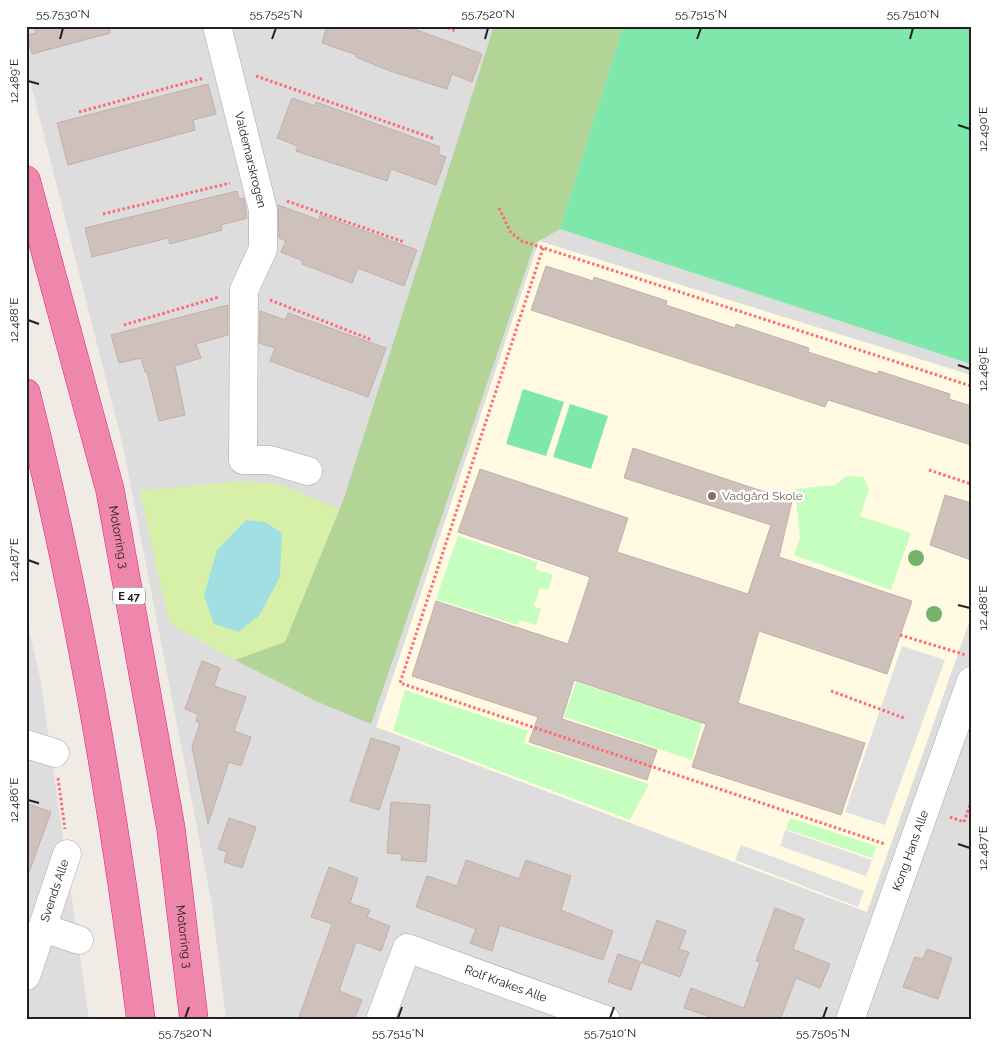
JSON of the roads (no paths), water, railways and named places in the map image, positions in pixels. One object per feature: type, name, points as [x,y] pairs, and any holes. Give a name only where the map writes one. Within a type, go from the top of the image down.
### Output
[{"type":"highway","name":"Motorring 3","points":[[26,180],[110,490],[171,829],[194,1020]]},
{"type":"highway","points":[[26,393],[44,463],[103,755],[141,1020]]},
{"type":"street","name":"Valdemarskrogen","points":[[217,26],[263,210],[263,249],[244,290],[243,460],[270,460],[308,471]]},
{"type":"street","name":"Kong Hans Alle","points":[[850,1020],[971,681]]},
{"type":"street","points":[[26,744],[55,753]]},
{"type":"street","name":"Svends Alle","points":[[26,976],[68,854]]},
{"type":"street","name":"Svends Alle","points":[[43,928],[79,940]]},
{"type":"street","name":"Rolf Krakes Alle","points":[[380,1020],[407,948],[606,1020]]},
{"type":"water","points":[[246,520],[265,522],[282,533],[280,577],[259,616],[238,632],[214,624],[204,595],[217,550]]},
{"type":"place","name":"Vadgård Skole","points":[[712,496]]}]
